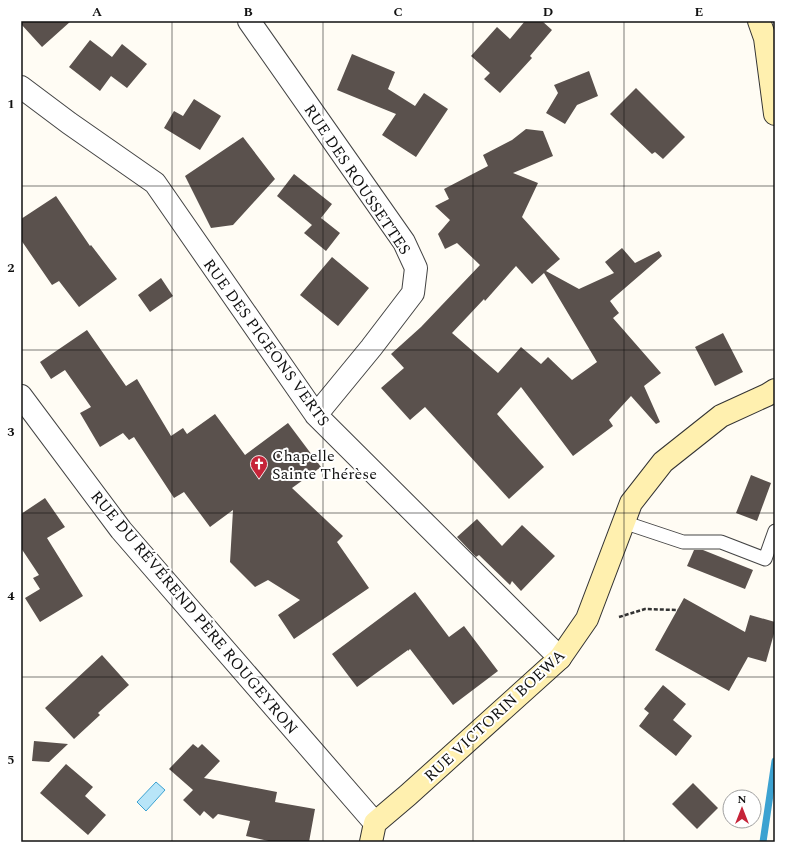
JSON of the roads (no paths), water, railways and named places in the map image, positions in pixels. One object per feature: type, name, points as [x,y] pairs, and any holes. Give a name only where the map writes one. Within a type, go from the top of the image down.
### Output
[{"type":"street","name":"RUE DES ROUSSETTES","points":[[249,21],[404,242],[416,268],[413,293],[372,348],[316,415]]},
{"type":"street","points":[[759,21],[765,38],[775,114]]},
{"type":"street","name":"RUE DES PIGEONS VERTS","points":[[21,87],[69,123],[155,183],[316,415],[560,658]]},
{"type":"street","name":"RUE DU RÉVÉREND PÈRE ROUGEYRON","points":[[21,396],[121,530],[373,832]]},
{"type":"street","name":"RUE VICTORIN BOEWA","points":[[373,832],[408,795],[560,658],[586,619],[631,503],[663,462],[721,416],[772,396]]},
{"type":"lane","points":[[624,522],[683,542],[721,542],[765,559],[775,531]]},
{"type":"water","points":[[156,782],[165,790],[146,811],[137,802]]},
{"type":"waterway","points":[[763,842],[775,761]]},
{"type":"place","name":"Chapelle Sainte Thérèse","points":[[259,479]]}]
